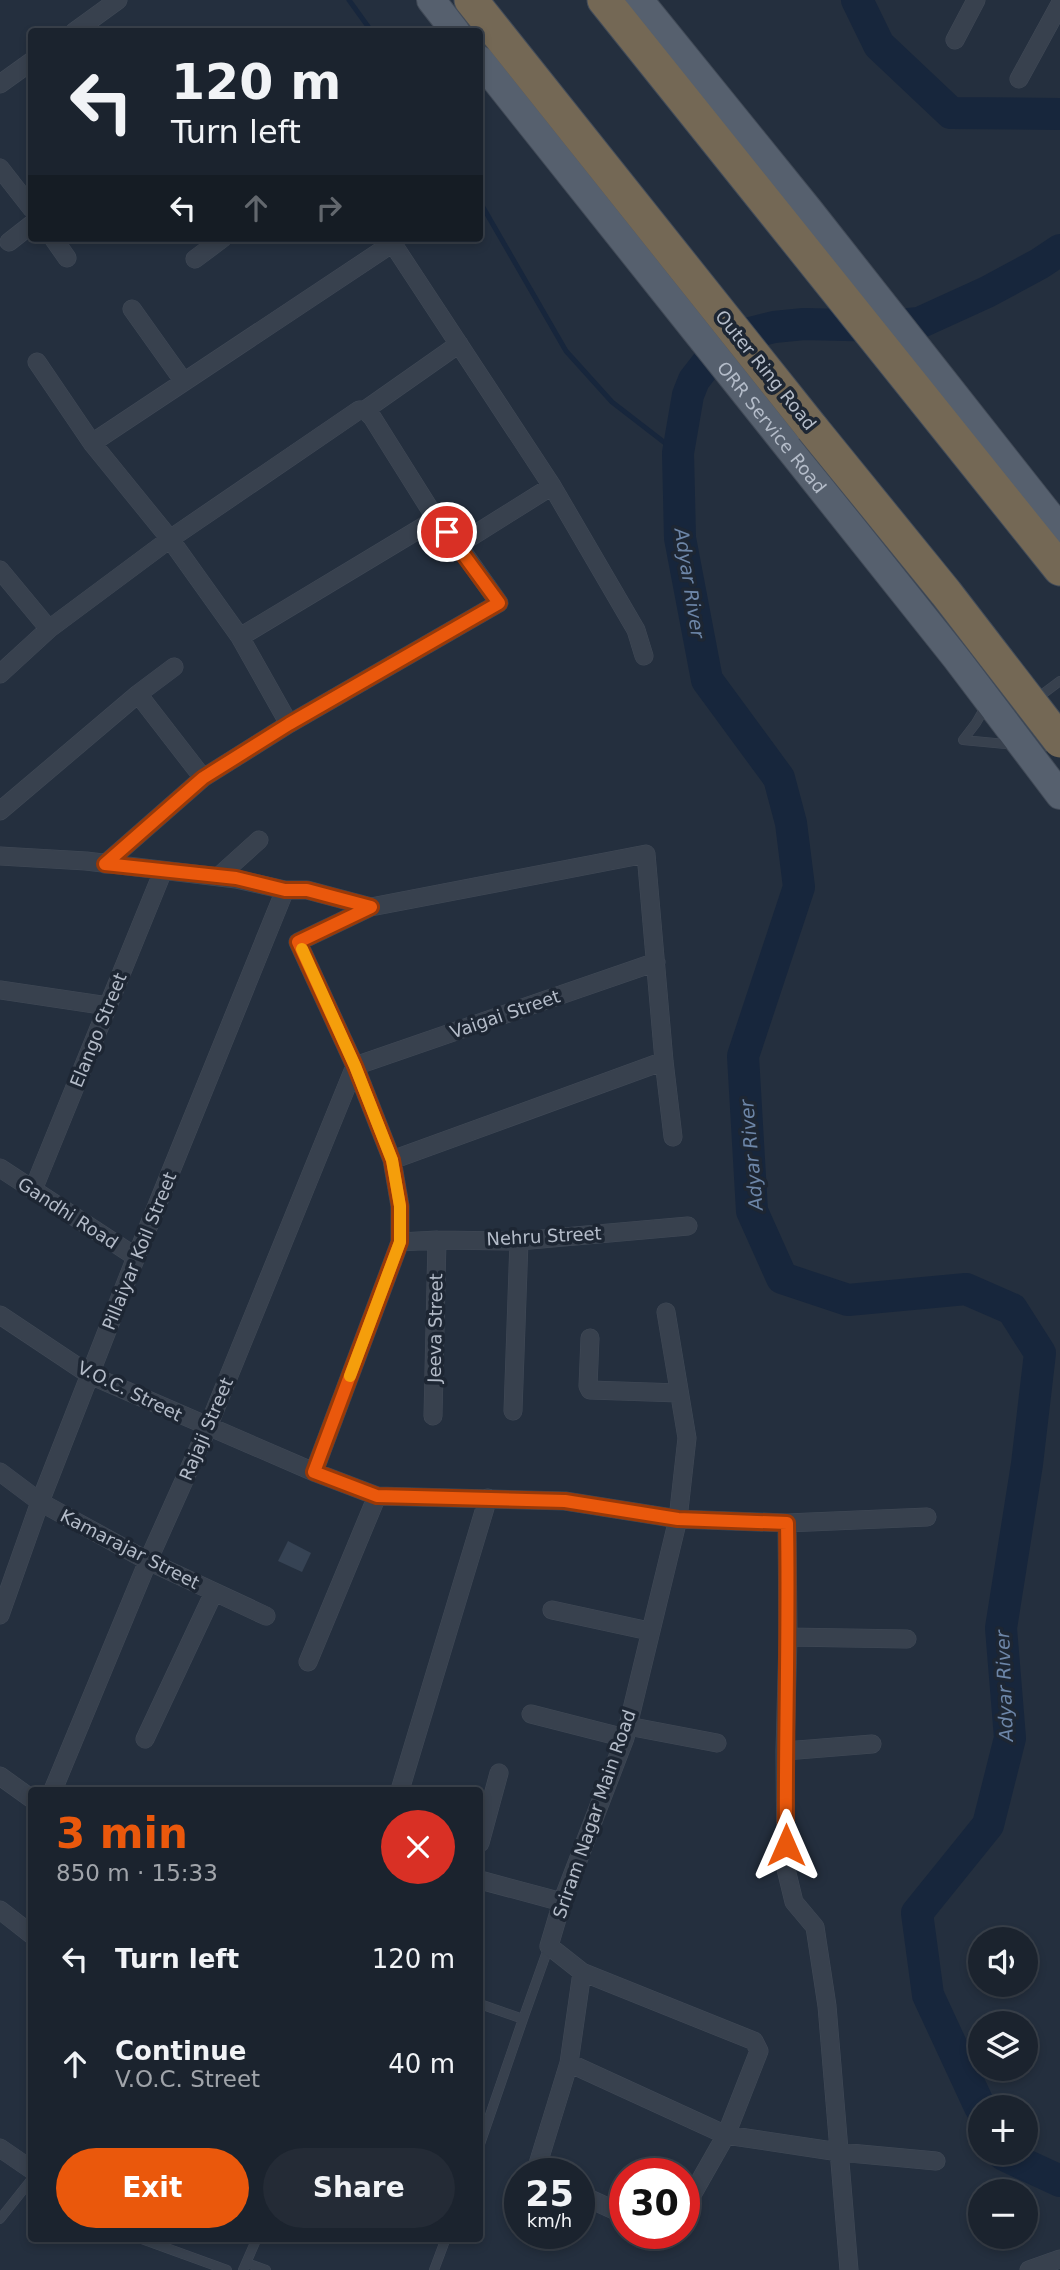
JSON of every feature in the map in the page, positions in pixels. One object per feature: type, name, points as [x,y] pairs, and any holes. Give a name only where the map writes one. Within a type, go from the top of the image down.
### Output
[{"type":"highway","name":"Outer Ring Road","points":[[471,0],[706,320],[750,375],[812,428],[946,593],[1060,741]]},
{"type":"highway","points":[[604,0],[1060,569]]},
{"type":"main road","points":[[431,0],[453,28]]},
{"type":"main road","points":[[639,0],[1060,529]]},
{"type":"main road","points":[[483,64],[706,320]]},
{"type":"main road","name":"ORR Service Road","points":[[750,375],[1011,717],[1060,796]]},
{"type":"street","points":[[80,28],[118,0]]},
{"type":"street","points":[[955,40],[976,0]]},
{"type":"street","points":[[1019,79],[1060,4]]},
{"type":"street","points":[[0,84],[28,64]]},
{"type":"street","points":[[0,168],[28,204]]},
{"type":"street","points":[[9,242],[28,227]]},
{"type":"street","points":[[56,242],[66,258]]},
{"type":"street","points":[[195,259],[218,242]]},
{"type":"street","points":[[92,443],[390,242]]},
{"type":"street","points":[[392,242],[552,486],[636,630],[644,656]]},
{"type":"street","points":[[132,309],[184,382]]},
{"type":"street","points":[[0,674],[49,629],[170,539],[359,410],[365,410],[459,344]]},
{"type":"street","points":[[37,362],[92,443],[170,539],[240,637],[289,724]]},
{"type":"street","points":[[105,864],[203,778],[289,724],[499,603],[436,519],[365,410]]},
{"type":"street","points":[[458,545],[552,486]]},
{"type":"street","points":[[240,637],[436,519]]},
{"type":"street","points":[[0,570],[49,629]]},
{"type":"street","points":[[0,811],[138,694],[174,667]]},
{"type":"street","points":[[138,694],[203,778]]},
{"type":"street","points":[[218,877],[259,840]]},
{"type":"street","points":[[314,1472],[400,1242],[400,1206],[392,1160],[355,1066],[298,942],[371,907],[646,854],[673,1137]]},
{"type":"street","points":[[0,856],[86,861],[236,878],[285,890],[307,890],[371,907]]},
{"type":"street","name":"Elango Street","points":[[33,1190],[163,871]]},
{"type":"street","name":"Pillaiyar Koil Street","points":[[0,1615],[40,1502],[135,1257],[285,890]]},
{"type":"street","name":"Vaigai Street","points":[[355,1066],[656,962]]},
{"type":"street","points":[[0,990],[108,1006]]},
{"type":"street","points":[[392,1160],[664,1061]]},
{"type":"street","name":"Rajaji Street","points":[[54,1787],[208,1427],[355,1066]]},
{"type":"street","name":"Gandhi Road","points":[[0,1168],[135,1257]]},
{"type":"street","name":"Nehru Street","points":[[400,1242],[519,1241],[688,1226]]},
{"type":"street","name":"Jeeva Street","points":[[433,1416],[437,1240]]},
{"type":"street","points":[[513,1411],[519,1241]]},
{"type":"street","name":"Sriram Nagar Main Road","points":[[549,1946],[562,1902],[626,1732],[678,1519],[687,1438],[666,1312]]},
{"type":"street","name":"V.O.C. Street","points":[[0,1315],[90,1375],[314,1472],[377,1496],[565,1501],[678,1519],[787,1523],[927,1517]]},
{"type":"street","points":[[590,1338],[590,1390],[679,1393]]},
{"type":"street","name":"Kamarajar Street","points":[[0,1472],[40,1502],[149,1562],[266,1616]]},
{"type":"street","points":[[308,1662],[377,1496]]},
{"type":"street","points":[[401,1787],[488,1498]]},
{"type":"street","points":[[787,1523],[786,1869],[794,1902],[815,1927],[827,2006],[849,2270]]},
{"type":"street","points":[[145,1739],[214,1592]]},
{"type":"street","points":[[552,1610],[649,1631]]},
{"type":"street","points":[[788,1637],[907,1639]]},
{"type":"street","points":[[531,1714],[626,1732],[717,1743]]},
{"type":"street","points":[[785,1751],[872,1744]]},
{"type":"street","points":[[483,1832],[499,1773]]},
{"type":"street","points":[[0,1776],[28,1796]]},
{"type":"street","points":[[483,1881],[562,1902]]},
{"type":"street","points":[[0,1910],[28,1933]]},
{"type":"street","points":[[549,1946],[582,1972],[754,2041],[758,2045],[760,2051],[726,2135],[700,2181]]},
{"type":"street","points":[[540,2158],[569,2063],[582,1972]]},
{"type":"street","points":[[569,2063],[726,2135],[839,2152],[936,2161]]},
{"type":"street","points":[[0,2148],[28,2167]]},
{"type":"street","points":[[1029,2270],[1060,2259]]},
{"type":"lane","points":[[1011,717],[1060,681]]},
{"type":"lane","points":[[483,2135],[549,1946]]},
{"type":"lane","points":[[483,2005],[523,2019]]},
{"type":"lane","points":[[0,2219],[28,2181]]},
{"type":"lane","points":[[150,2242],[227,2270]]},
{"type":"lane","points":[[255,2242],[245,2266],[266,2270]]},
{"type":"lane","points":[[434,2270],[444,2242]]},
{"type":"building","points":[[288,1541],[311,1553],[302,1572],[278,1561]]},
{"type":"waterway","points":[[349,0],[369,28]]},
{"type":"waterway","name":"Adyar River","points":[[857,0],[879,45],[951,113],[1060,114]]},
{"type":"waterway","points":[[483,207],[566,351],[612,402],[678,453]]},
{"type":"waterway","name":"Adyar River","points":[[974,2095],[928,1995],[917,1913],[988,1825],[1010,1738],[1001,1628],[1027,1464],[1040,1353],[1012,1309],[966,1289],[848,1300],[782,1278],[752,1211],[743,1056],[799,887],[791,823],[779,778],[707,680],[680,538],[678,453],[688,395],[694,380],[708,362],[729,343],[750,333],[774,327],[804,324],[888,326],[919,323],[987,292],[1060,250]]},
{"type":"waterway","name":"Adyar River","points":[[1026,2165],[1060,2181]]},
{"type":"slow traffic","points":[[302,949],[355,1066],[392,1160],[400,1206],[400,1242],[350,1376]]},
{"type":"route","points":[[447,532],[499,603],[289,724],[203,778],[105,864],[236,878],[285,890],[307,890],[371,907],[298,942],[355,1066],[392,1160],[400,1206],[400,1242],[314,1472],[377,1496],[565,1501],[678,1519],[787,1523],[786,1845]]}]
